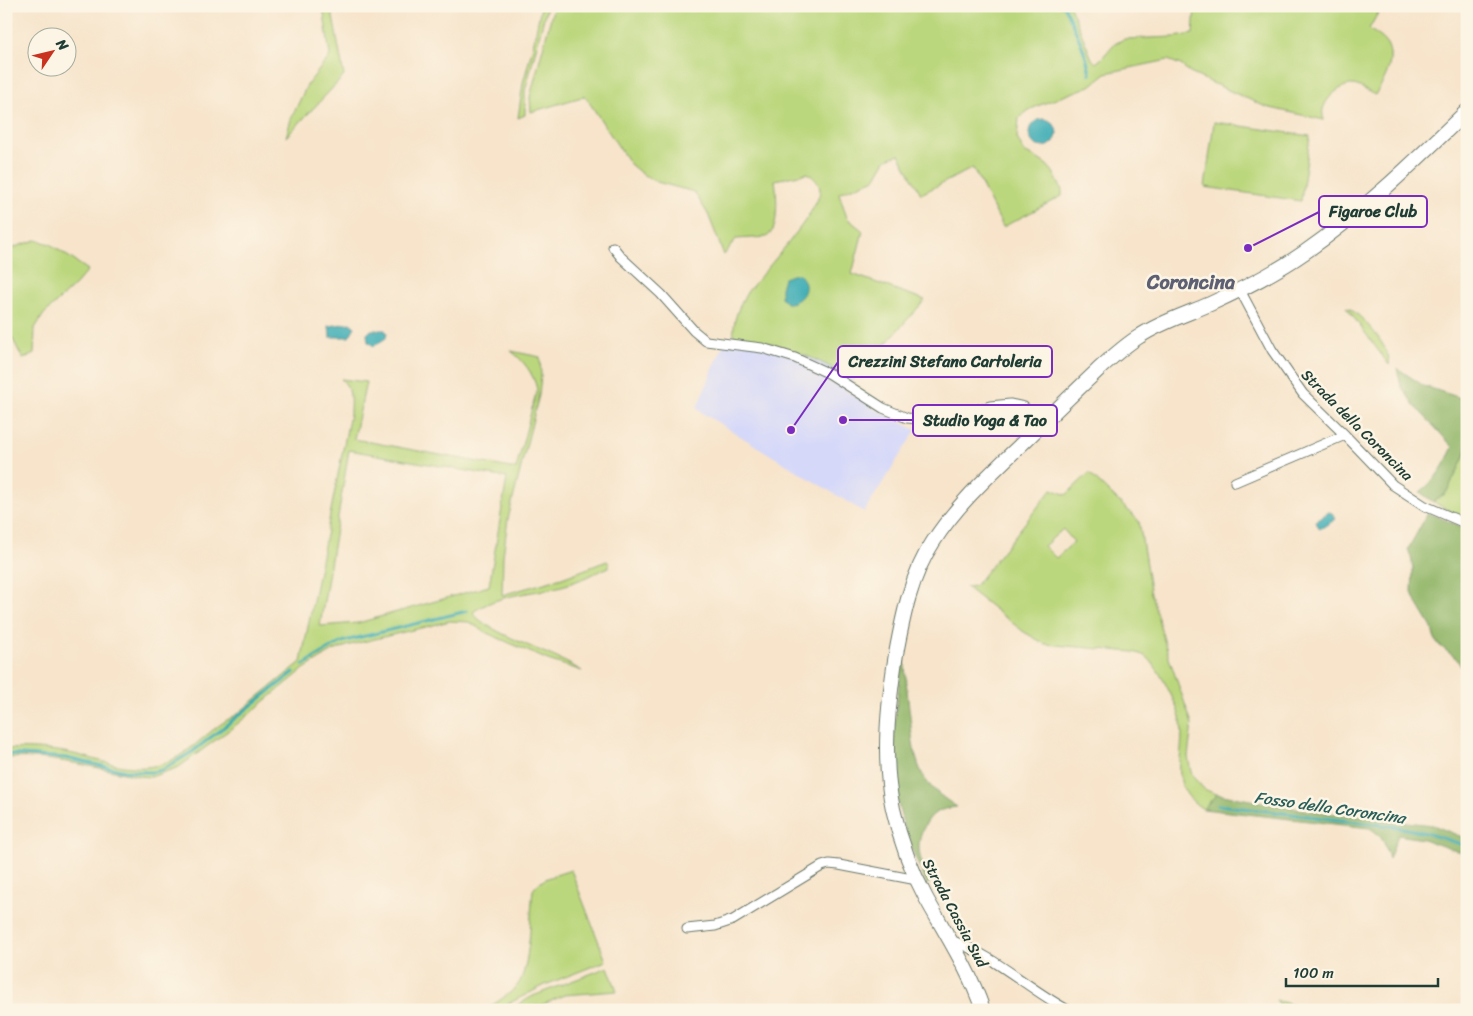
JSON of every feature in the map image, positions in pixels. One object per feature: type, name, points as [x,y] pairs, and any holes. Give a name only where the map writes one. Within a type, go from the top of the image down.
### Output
[{"type":"main road","name":"Strada Cassia Sud","points":[[983,1010],[970,975],[917,880],[893,809],[888,779],[887,751],[893,672],[910,592],[925,554],[945,524],[974,490],[1111,359],[1139,336],[1240,290],[1304,253],[1342,224],[1396,178],[1467,111]]},
{"type":"street","points":[[613,246],[620,257],[661,294],[694,331],[706,341],[762,348],[795,358],[830,374],[883,408],[907,418],[922,420],[940,419],[962,415],[985,407],[1010,404],[1024,407],[1042,424]]},
{"type":"street","name":"Strada della Coroncina","points":[[1240,290],[1262,334],[1298,389],[1393,485],[1425,506],[1467,524]]},
{"type":"street","points":[[1235,482],[1345,435]]},
{"type":"street","points":[[687,929],[715,926],[733,920],[822,866],[839,865],[917,880]]},
{"type":"street","points":[[950,940],[972,948],[1068,1010]]},
{"type":"shaded area","points":[[726,339],[760,340],[826,365],[854,379],[845,390],[916,430],[864,512],[696,409]]},
{"type":"green space","points":[[323,6],[331,6],[344,76],[286,137],[291,119],[307,85],[330,56]]},
{"type":"green space","points":[[541,6],[547,6],[525,91],[525,115],[518,118],[523,83]]},
{"type":"green space","points":[[554,6],[1070,6],[1092,59],[1096,63],[1114,44],[1124,39],[1175,37],[1193,34],[1195,6],[1382,6],[1369,29],[1386,42],[1389,50],[1390,64],[1375,95],[1353,85],[1339,89],[1327,100],[1323,112],[1324,120],[1266,107],[1190,73],[1181,65],[1168,60],[1106,73],[1090,86],[1040,105],[1029,110],[1019,118],[1017,138],[1024,152],[1047,165],[1053,172],[1062,190],[1062,196],[1003,227],[973,168],[921,194],[899,154],[886,160],[875,179],[839,193],[847,218],[863,231],[852,274],[925,300],[854,379],[821,362],[773,344],[758,340],[734,339],[735,319],[748,291],[801,227],[817,200],[820,191],[816,180],[808,173],[775,180],[777,198],[773,230],[767,237],[736,239],[724,255],[708,214],[694,192],[657,182],[642,174],[630,164],[585,96],[531,112],[530,97]]},
{"type":"green space","points":[[1214,122],[1310,136],[1301,201],[1205,187]]},
{"type":"green space","points":[[36,240],[50,244],[88,270],[44,314],[35,328],[34,354],[23,359],[6,326],[6,250]]},
{"type":"green space","points":[[1346,307],[1359,316],[1381,341],[1389,358],[1389,365]]},
{"type":"green space","points":[[511,351],[540,357],[541,376],[539,395],[508,519],[503,556],[502,595],[562,578],[607,561],[609,567],[561,586],[492,602],[473,612],[487,625],[499,632],[582,671],[548,660],[487,633],[469,622],[450,621],[350,645],[333,651],[304,669],[236,725],[179,767],[151,777],[56,760],[6,758],[6,749],[35,749],[64,752],[130,767],[157,765],[179,756],[236,715],[301,662],[350,414],[349,391],[341,379],[366,382],[354,439],[516,469],[537,389],[524,363]],"holes":[[[349,450],[507,478],[489,586],[358,623],[320,626]]]},
{"type":"green space","points":[[1397,368],[1424,386],[1467,400],[1467,449],[1446,493],[1433,502],[1420,492],[1431,483],[1453,447],[1414,405],[1401,386]]},
{"type":"green space","points":[[1467,449],[1467,519],[1433,502],[1446,493]]},
{"type":"green space","points":[[1089,473],[1139,521],[1150,590],[1169,658],[1192,724],[1188,757],[1191,772],[1204,789],[1217,794],[1203,809],[1191,800],[1184,790],[1180,769],[1181,722],[1173,698],[1163,679],[1148,658],[1134,652],[1045,644],[1024,632],[966,587],[975,586],[1052,489],[1066,495]],"holes":[[[1063,529],[1074,542],[1056,558],[1044,546]]]},
{"type":"green space","points":[[1428,513],[1467,529],[1467,675],[1465,675],[1457,659],[1439,645],[1412,591],[1413,569],[1408,549]]},
{"type":"green space","points":[[904,647],[914,749],[918,765],[925,779],[932,787],[957,807],[948,808],[934,814],[923,830],[919,853],[931,882],[927,884],[902,821],[896,792],[894,730]]},
{"type":"green space","points":[[1217,794],[1310,811],[1433,825],[1467,839],[1467,855],[1423,839],[1398,835],[1389,859],[1383,841],[1370,828],[1203,809]]},
{"type":"green space","points":[[571,870],[606,961],[545,985],[496,1010],[486,1010],[513,990],[522,978],[529,940],[533,890],[545,879]]},
{"type":"green space","points":[[608,967],[617,991],[564,995],[542,1005],[509,1010],[533,996]]},
{"type":"green space","points":[[1276,1000],[1319,1009],[1345,1004],[1344,1010],[1284,1010]]},
{"type":"water","points":[[1043,119],[1053,123],[1057,133],[1053,143],[1043,147],[1033,143],[1029,133],[1033,123]]},
{"type":"water","points":[[799,274],[804,280],[805,290],[798,300],[786,303],[781,297],[784,278]]},
{"type":"water","points":[[350,323],[355,327],[349,337],[330,337],[329,326]]},
{"type":"water","points":[[371,330],[385,330],[387,333],[386,338],[374,346],[368,342],[367,334]]},
{"type":"water","points":[[1329,512],[1336,519],[1320,529],[1315,521]]},
{"type":"waterway","points":[[1064,6],[1083,48],[1090,74]]},
{"type":"waterway","points":[[303,665],[345,641],[467,611]]},
{"type":"waterway","points":[[6,754],[66,758],[125,771],[153,772],[162,770],[192,752],[294,672]]},
{"type":"waterway","name":"Fosso della Coroncina","points":[[1218,805],[1398,827],[1426,833],[1467,846]]},
{"type":"place","name":"Figaroe Club","points":[[1248,248]]},
{"type":"place","name":"Studio Yoga & Tao","points":[[843,420]]},
{"type":"place","name":"Crezzini Stefano Cartoleria","points":[[791,430]]},
{"type":"district","name":"Coroncina","points":[[1191,282]]}]
